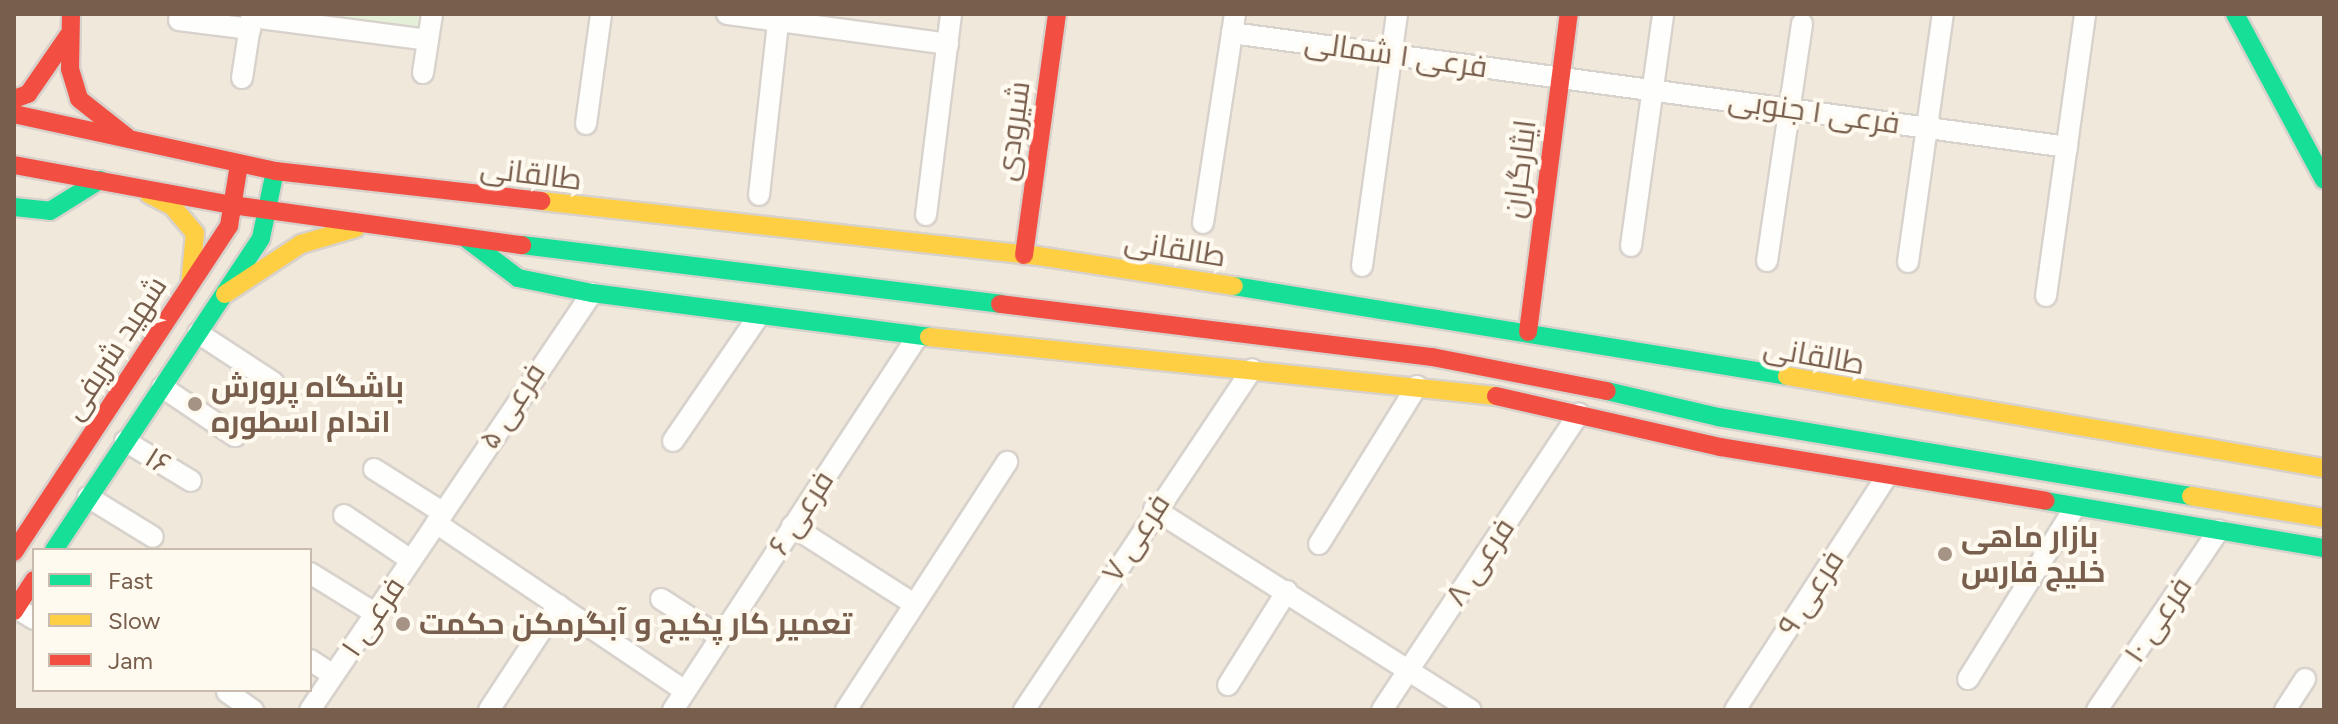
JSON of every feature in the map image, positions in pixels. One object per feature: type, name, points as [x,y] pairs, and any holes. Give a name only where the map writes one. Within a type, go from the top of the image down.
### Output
[{"type":"main road","points":[[71,14],[70,69],[79,99],[127,137]]},
{"type":"main road","name":"شیرودی","points":[[1024,255],[1057,14]]},
{"type":"main road","name":"ایثارگران","points":[[1528,332],[1569,14]]},
{"type":"main road","points":[[2235,14],[2324,180]]},
{"type":"main road","points":[[14,99],[28,94],[44,75],[69,34]]},
{"type":"main road","name":"طالقانی","points":[[14,114],[275,171],[1024,255],[1528,332],[1998,416],[2324,468]]},
{"type":"main road","name":"شهید شریفی","points":[[14,552],[229,226],[239,164]]},
{"type":"main road","points":[[14,165],[232,205],[465,238],[1268,333],[1526,372],[1696,412],[2324,518]]},
{"type":"main road","name":"شهید شریفی","points":[[55,548],[261,238],[271,210],[275,171]]},
{"type":"main road","points":[[14,207],[50,211],[100,180]]},
{"type":"main road","points":[[127,186],[173,207],[195,233],[190,285]]},
{"type":"main road","points":[[225,294],[301,244],[374,225]]},
{"type":"main road","points":[[465,238],[518,278],[592,293],[918,336],[1483,393],[1791,459],[2074,509],[2324,548]]},
{"type":"main road","points":[[140,361],[162,360],[163,384]]},
{"type":"main road","points":[[1696,412],[1791,459]]},
{"type":"main road","points":[[15,609],[32,583]]},
{"type":"street","points":[[423,73],[432,14]]},
{"type":"street","points":[[586,124],[601,14]]},
{"type":"street","points":[[727,14],[779,18],[948,44]]},
{"type":"street","points":[[926,215],[951,14]]},
{"type":"street","points":[[1362,266],[1397,14]]},
{"type":"street","points":[[1631,246],[1663,14]]},
{"type":"street","points":[[1908,262],[1943,14]]},
{"type":"street","points":[[2046,296],[2085,14]]},
{"type":"street","points":[[759,195],[779,18]]},
{"type":"street","points":[[179,20],[251,20],[428,40]]},
{"type":"street","points":[[242,78],[251,20]]},
{"type":"street","points":[[1203,223],[1233,24]]},
{"type":"street","name":"فرعی ۱ شمالی","points":[[1233,24],[1391,55],[1560,78]]},
{"type":"street","points":[[1767,261],[1802,24]]},
{"type":"street","name":"فرعی ۱ جنوبی","points":[[1560,78],[2067,147]]},
{"type":"street","name":"فرعی ۵","points":[[439,517],[592,293]]},
{"type":"street","points":[[673,441],[758,317]]},
{"type":"street","points":[[198,333],[273,382]]},
{"type":"street","name":"فرعی ۶","points":[[673,710],[918,336]]},
{"type":"street","name":"فرعی ۷","points":[[1024,710],[1154,509],[1252,369]]},
{"type":"street","points":[[163,384],[235,436]]},
{"type":"street","points":[[1319,544],[1417,386]]},
{"type":"street","name":"فرعی ۸","points":[[1382,710],[1579,414]]},
{"type":"street","name":"۱۶","points":[[125,441],[191,481]]},
{"type":"street","points":[[846,710],[1007,462]]},
{"type":"street","points":[[374,469],[558,605],[685,691]]},
{"type":"street","name":"فرعی ۹","points":[[1735,710],[1887,476]]},
{"type":"street","points":[[88,497],[153,537]]},
{"type":"street","points":[[1154,509],[1471,710]]},
{"type":"street","points":[[1968,679],[2074,509]]},
{"type":"street","points":[[344,515],[411,560]]},
{"type":"street","name":"فرعی ۱","points":[[310,710],[439,517]]},
{"type":"street","points":[[792,526],[914,604]]},
{"type":"street","name":"فرعی ۱۰","points":[[2097,710],[2219,530]]},
{"type":"street","points":[[312,574],[376,614]]},
{"type":"street","points":[[1228,685],[1287,591]]},
{"type":"street","points":[[661,599],[720,637]]},
{"type":"street","points":[[489,710],[558,605]]},
{"type":"street","points":[[312,661],[333,675]]},
{"type":"street","points":[[2285,710],[2305,679]]},
{"type":"street","points":[[227,692],[253,710]]},
{"type":"shaded area","points":[[14,14],[2324,14],[2324,710],[14,710]]},
{"type":"green space","points":[[290,14],[421,14],[419,33]]},
{"type":"traffic: fast","points":[[2235,14],[2324,180]]},
{"type":"traffic: fast","points":[[55,548],[261,238],[275,171]]},
{"type":"traffic: fast","points":[[14,207],[50,211],[100,180]]},
{"type":"traffic: fast","points":[[468,240],[518,278],[592,293],[929,337]]},
{"type":"traffic: fast","points":[[522,245],[1000,304]]},
{"type":"traffic: fast","points":[[1234,286],[1787,376]]},
{"type":"traffic: fast","points":[[1607,391],[1718,417],[2191,496]]},
{"type":"traffic: fast","points":[[2046,501],[2324,548]]},
{"type":"traffic: slow","points":[[149,194],[173,207],[195,233],[190,285]]},
{"type":"traffic: slow","points":[[541,201],[1038,256],[1234,286]]},
{"type":"traffic: slow","points":[[225,294],[301,244],[356,228]]},
{"type":"traffic: slow","points":[[929,337],[1496,396]]},
{"type":"traffic: slow","points":[[1787,376],[2324,468]]},
{"type":"traffic: slow","points":[[2191,496],[2324,518]]},
{"type":"traffic: jam","points":[[71,14],[70,69],[79,99],[127,137]]},
{"type":"traffic: jam","points":[[1024,255],[1057,14]]},
{"type":"traffic: jam","points":[[1528,332],[1569,14]]},
{"type":"traffic: jam","points":[[14,99],[28,94],[68,36]]},
{"type":"traffic: jam","points":[[14,114],[275,171],[541,201]]},
{"type":"traffic: jam","points":[[14,552],[229,226],[239,164]]},
{"type":"traffic: jam","points":[[14,165],[232,205],[522,245]]},
{"type":"traffic: jam","points":[[1000,304],[1432,357],[1607,391]]},
{"type":"traffic: jam","points":[[1496,396],[1721,447],[2046,501]]},
{"type":"traffic: jam","points":[[14,611],[32,583]]},
{"type":"place","name":"باشگاه پرورش اندام اسطوره","points":[[195,404]]},
{"type":"place","name":"بازار ماهی خلیج فارس","points":[[1945,554]]},
{"type":"place","name":"تعمیر کار پکیج و آبگرمکن حکمت","points":[[403,624]]}]
